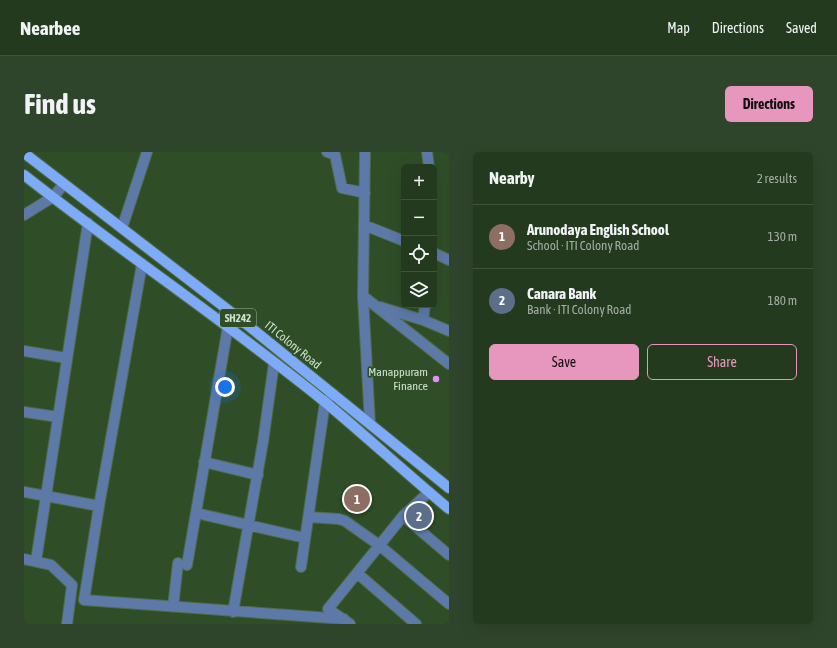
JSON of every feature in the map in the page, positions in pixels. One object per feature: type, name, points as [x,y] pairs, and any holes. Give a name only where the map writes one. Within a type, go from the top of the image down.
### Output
[{"type":"main road","name":"ITI Colony Road","points":[[24,153],[245,323],[449,488]]},
{"type":"main road","name":"ITI Colony Road","points":[[24,175],[142,264],[228,326],[325,402],[449,509]]},
{"type":"street","points":[[122,228],[147,152]]},
{"type":"street","points":[[365,152],[363,296],[370,424]]},
{"type":"street","points":[[428,152],[429,164]]},
{"type":"street","points":[[334,153],[342,188],[364,193]]},
{"type":"street","points":[[24,215],[53,197],[64,184]]},
{"type":"street","points":[[36,561],[88,222]]},
{"type":"street","points":[[364,225],[401,240]]},
{"type":"street","points":[[437,254],[449,260]]},
{"type":"street","points":[[142,264],[99,506],[84,600],[347,622]]},
{"type":"street","points":[[363,296],[449,364]]},
{"type":"street","points":[[374,305],[423,320],[449,331]]},
{"type":"street","points":[[423,320],[425,308]]},
{"type":"street","points":[[173,607],[196,513],[228,326]]},
{"type":"street","points":[[24,351],[66,358]]},
{"type":"street","points":[[234,612],[258,474],[274,363]]},
{"type":"street","points":[[301,566],[325,402],[333,394]]},
{"type":"street","points":[[24,412],[58,417]]},
{"type":"street","points":[[204,462],[258,474]]},
{"type":"street","points":[[24,492],[99,506]]},
{"type":"street","points":[[347,622],[328,609],[403,516],[429,492]]},
{"type":"street","points":[[196,513],[306,538]]},
{"type":"street","points":[[403,516],[449,555]]},
{"type":"street","points":[[309,517],[339,519],[345,522],[379,545],[449,604]]},
{"type":"street","points":[[24,559],[51,564],[72,585],[67,624]]},
{"type":"street","points":[[357,573],[416,624]]},
{"type":"place","name":"Manappuram Finance","points":[[436,379]]},
{"type":"place","name":"Arunodaya English School","points":[[357,499]]},
{"type":"place","name":"Canara Bank","points":[[419,516]]}]
